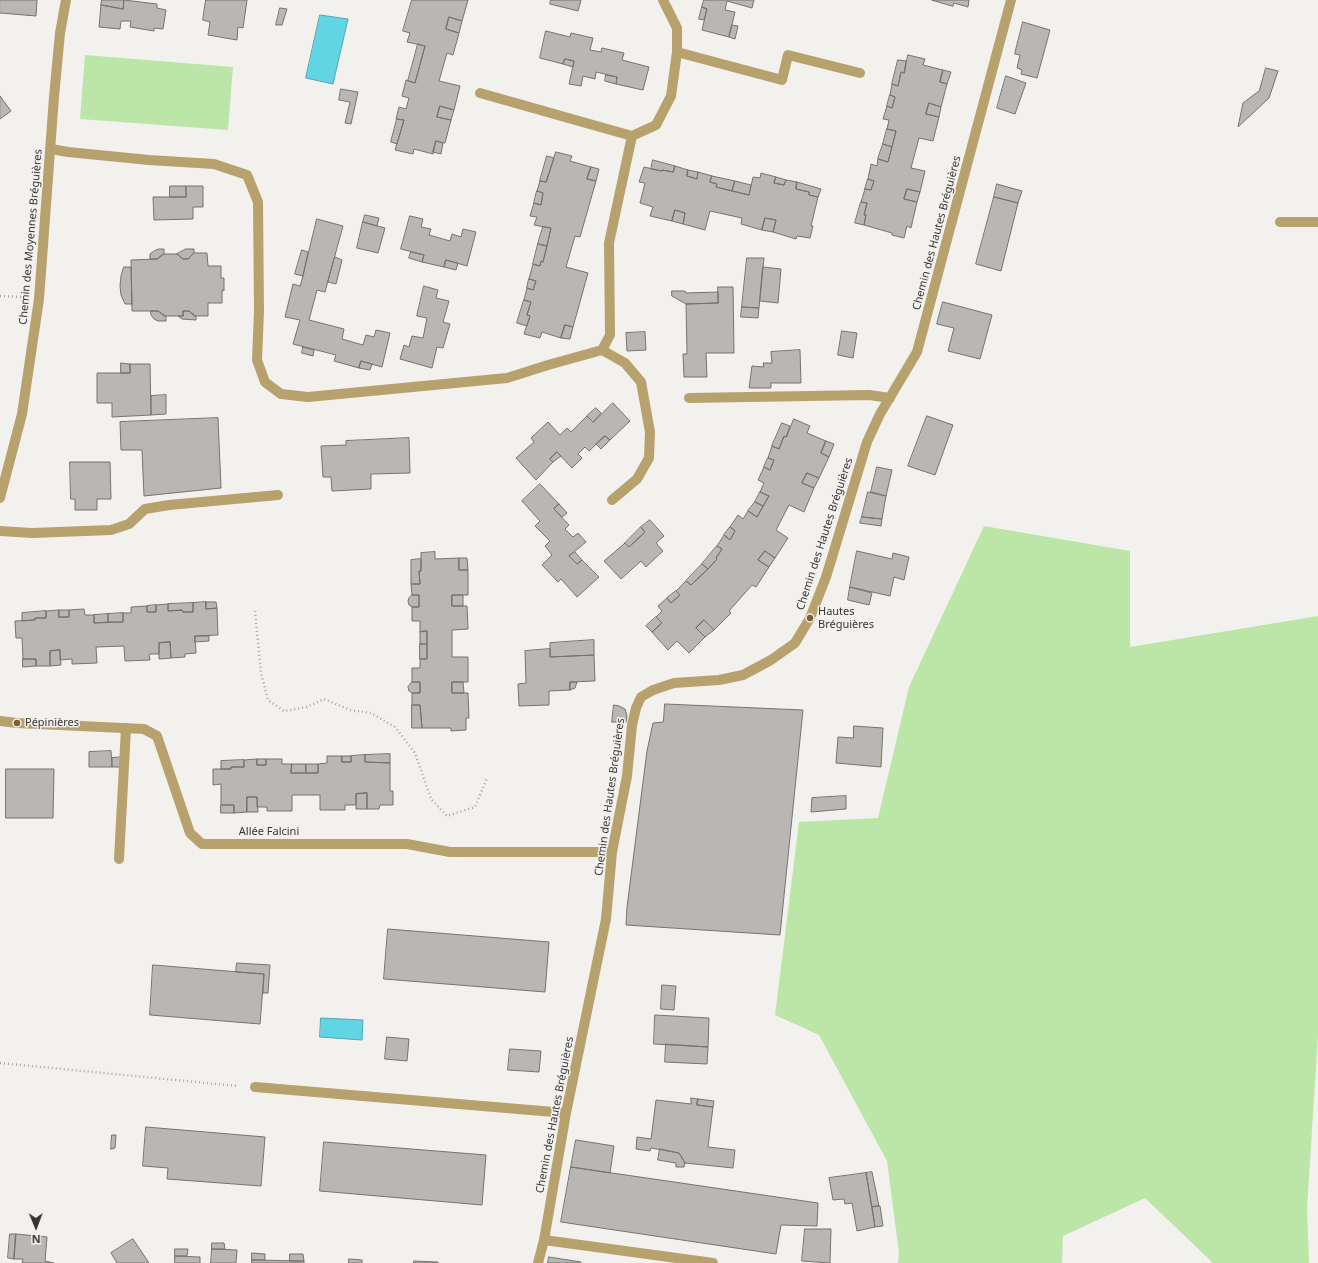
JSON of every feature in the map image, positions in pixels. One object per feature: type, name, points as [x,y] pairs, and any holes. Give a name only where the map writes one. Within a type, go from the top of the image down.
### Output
[{"type":"street","name":"Chemin des Moyennes Bréguières","points":[[0,498],[22,414],[40,299],[60,33],[66,0]]},
{"type":"street","points":[[480,93],[632,136],[656,125],[671,96],[677,52],[677,28],[664,0]]},
{"type":"street","name":"Chemin des Hautes Bréguières","points":[[538,1263],[544,1240],[566,1113],[606,919],[612,852],[627,776],[632,725],[636,708],[641,697],[653,690],[674,683],[719,680],[743,675],[771,660],[795,643],[810,618],[826,577],[867,442],[880,414],[917,352],[1011,0]]},
{"type":"street","points":[[677,52],[782,80],[788,55],[860,73]]},
{"type":"street","points":[[602,350],[610,335],[610,243],[632,136]]},
{"type":"street","points":[[51,149],[149,160],[214,164],[247,174],[258,202],[259,311],[257,360],[265,382],[281,394],[308,397],[507,378],[602,350],[625,363],[641,382],[650,432],[649,458],[637,479],[612,500]]},
{"type":"street","points":[[1280,222],[1318,222]]},
{"type":"street","points":[[689,398],[869,395],[890,398]]},
{"type":"street","points":[[0,531],[32,533],[111,530],[129,524],[144,509],[169,505],[278,495]]},
{"type":"street","name":"Allée Falcini","points":[[0,720],[25,723],[144,729],[157,736],[190,833],[202,844],[407,844],[450,852],[612,852]]},
{"type":"street","points":[[119,859],[126,728]]},
{"type":"street","points":[[255,1087],[566,1113]]},
{"type":"street","points":[[544,1240],[713,1263]]},
{"type":"path","points":[[255,611],[261,673],[268,700],[284,711],[307,707],[324,698],[350,710],[371,713],[395,727],[415,753],[431,799],[447,816],[475,807],[487,778]]},
{"type":"path","points":[[0,1063],[255,1087]]},
{"type":"green space","points":[[85,55],[233,67],[228,130],[80,119]]},
{"type":"green space","points":[[984,526],[1130,551],[1130,647],[1318,616],[1318,1036],[1307,1208],[1309,1263],[1213,1263],[1145,1198],[1063,1236],[1062,1263],[898,1263],[899,1253],[887,1161],[819,1035],[775,1015],[799,822],[878,818],[909,687]]},
{"type":"water","points":[[320,15],[348,19],[333,84],[306,78]]},
{"type":"water","points":[[321,1018],[363,1020],[362,1040],[320,1037]]},
{"type":"building","points":[[0,0],[37,0],[36,16],[0,13]]},
{"type":"building","points":[[102,0],[124,0],[123,9],[101,5]]},
{"type":"building","points":[[124,0],[157,4],[157,8],[166,10],[163,29],[154,28],[154,31],[130,27],[131,21],[121,21],[120,29],[99,27],[101,5],[123,9]]},
{"type":"building","points":[[206,0],[247,0],[243,28],[238,27],[237,40],[208,35],[210,22],[203,20]]},
{"type":"building","points":[[412,0],[468,0],[462,21],[449,17],[446,29],[459,33],[453,55],[447,53],[439,81],[460,86],[454,110],[440,106],[437,117],[451,120],[445,143],[436,141],[433,154],[414,149],[413,154],[395,150],[404,120],[396,119],[399,107],[406,109],[409,98],[402,96],[406,80],[415,83],[425,46],[407,42],[410,33],[403,31]]},
{"type":"building","points":[[551,0],[581,0],[578,11],[550,4]]},
{"type":"building","points":[[704,0],[754,0],[752,8],[727,1],[725,10],[735,12],[729,37],[702,30],[707,9],[702,7]]},
{"type":"building","points":[[932,0],[969,0],[968,7],[954,3],[953,6]]},
{"type":"building","points":[[702,7],[707,9],[704,20],[699,19]]},
{"type":"building","points":[[280,8],[287,9],[282,25],[276,25]]},
{"type":"building","points":[[449,17],[462,21],[459,33],[446,29]]},
{"type":"building","points":[[1023,22],[1050,30],[1037,78],[1021,74],[1022,70],[1017,68],[1020,55],[1015,54]]},
{"type":"building","points":[[732,25],[738,26],[735,39],[729,37]]},
{"type":"building","points":[[546,31],[570,37],[571,33],[593,38],[590,50],[601,52],[602,48],[624,53],[622,60],[649,67],[643,90],[616,84],[617,77],[596,72],[595,79],[583,76],[581,86],[569,84],[574,61],[565,59],[563,64],[540,58]]},
{"type":"building","points":[[418,44],[425,46],[415,83],[408,81]]},
{"type":"building","points":[[908,55],[925,59],[923,65],[943,70],[940,82],[947,84],[941,107],[929,103],[926,114],[939,117],[933,141],[919,138],[911,168],[925,171],[920,192],[907,189],[904,199],[917,202],[911,228],[907,226],[904,238],[864,225],[866,215],[864,215],[867,203],[861,202],[865,189],[871,190],[874,181],[868,179],[871,164],[877,166],[878,159],[888,162],[896,131],[887,129],[889,120],[883,119],[887,106],[892,108],[895,97],[890,95],[892,84],[898,86],[901,72],[904,73]]},
{"type":"building","points":[[565,59],[574,61],[573,67],[563,64]]},
{"type":"building","points":[[898,60],[906,61],[904,73],[901,72],[898,86],[892,84]]},
{"type":"building","points":[[1266,68],[1278,71],[1269,98],[1238,127],[1243,103],[1259,91]]},
{"type":"building","points":[[943,70],[951,72],[947,84],[940,82]]},
{"type":"building","points":[[606,75],[617,77],[616,84],[605,81]]},
{"type":"building","points":[[1006,76],[1026,83],[1015,114],[997,108]]},
{"type":"building","points":[[341,89],[358,92],[351,124],[345,123],[350,102],[339,100]]},
{"type":"building","points":[[890,95],[895,97],[892,108],[887,106]]},
{"type":"building","points":[[0,96],[11,111],[0,119]]},
{"type":"building","points":[[929,103],[941,107],[939,117],[926,114]]},
{"type":"building","points":[[440,106],[454,110],[451,120],[437,117]]},
{"type":"building","points":[[397,119],[404,120],[397,144],[391,142]]},
{"type":"building","points":[[887,129],[896,131],[892,147],[883,144]]},
{"type":"building","points":[[436,141],[443,143],[441,154],[433,152]]},
{"type":"building","points":[[883,144],[892,147],[888,162],[878,159]]},
{"type":"building","points":[[556,152],[572,156],[570,161],[591,167],[587,179],[596,181],[580,237],[575,236],[566,267],[588,273],[573,327],[565,325],[561,338],[542,332],[540,338],[524,334],[530,316],[527,315],[531,302],[524,300],[527,288],[533,290],[536,281],[529,279],[533,264],[540,266],[541,261],[543,262],[551,228],[534,225],[537,217],[530,216],[534,203],[541,205],[543,193],[537,191],[540,181],[546,182]]},
{"type":"building","points":[[547,156],[554,158],[546,182],[540,181]]},
{"type":"building","points":[[653,160],[675,166],[673,172],[651,169]]},
{"type":"building","points":[[675,166],[688,170],[687,176],[697,179],[698,172],[712,176],[710,182],[717,184],[716,187],[749,195],[753,177],[760,178],[761,173],[776,177],[774,183],[784,185],[786,180],[797,182],[796,189],[809,192],[809,195],[818,197],[811,226],[813,226],[810,238],[797,236],[796,239],[773,232],[776,220],[765,218],[762,230],[741,224],[742,218],[710,211],[705,230],[683,224],[685,213],[675,210],[672,221],[650,216],[653,207],[640,203],[645,183],[639,182],[644,167],[673,172]]},
{"type":"building","points":[[591,167],[599,169],[596,181],[587,179]]},
{"type":"building","points":[[688,170],[698,172],[697,179],[687,176]]},
{"type":"building","points":[[712,176],[735,181],[732,191],[716,187],[717,184],[710,182]]},
{"type":"building","points":[[776,177],[786,180],[784,185],[774,183]]},
{"type":"building","points":[[868,179],[874,181],[871,190],[865,189]]},
{"type":"building","points":[[735,181],[751,185],[749,195],[732,191]]},
{"type":"building","points":[[797,182],[821,189],[818,197],[809,195],[809,192],[796,189]]},
{"type":"building","points":[[997,184],[1022,191],[1018,203],[994,197]]},
{"type":"building","points":[[170,186],[186,186],[186,197],[170,197]]},
{"type":"building","points":[[186,186],[203,186],[203,207],[193,207],[193,219],[154,220],[153,197],[186,197]]},
{"type":"building","points":[[907,189],[920,192],[917,202],[904,199]]},
{"type":"building","points":[[537,191],[543,193],[541,205],[534,203]]},
{"type":"building","points":[[994,197],[1018,203],[1001,271],[976,264]]},
{"type":"building","points":[[861,202],[867,203],[864,215],[866,215],[864,225],[855,223]]},
{"type":"building","points":[[675,210],[685,213],[683,224],[672,221]]},
{"type":"building","points":[[365,215],[379,218],[377,226],[363,222]]},
{"type":"building","points":[[410,216],[423,219],[421,227],[431,229],[429,235],[450,241],[452,234],[461,237],[463,229],[476,232],[467,266],[446,260],[444,267],[422,262],[424,255],[401,249]]},
{"type":"building","points":[[765,218],[776,220],[773,232],[762,230]]},
{"type":"building","points":[[317,219],[343,226],[325,292],[317,290],[309,320],[344,329],[342,339],[363,345],[366,335],[374,337],[376,330],[390,333],[382,367],[361,361],[359,368],[334,361],[336,355],[293,344],[300,320],[285,317],[293,284],[300,286]]},
{"type":"building","points":[[363,222],[385,228],[378,253],[357,248]]},
{"type":"building","points":[[543,227],[551,228],[547,246],[538,244]]},
{"type":"building","points":[[538,244],[547,246],[543,262],[541,261],[540,266],[533,264]]},
{"type":"building","points":[[159,249],[164,249],[164,254],[157,259],[150,259],[150,254]]},
{"type":"building","points":[[186,249],[194,249],[194,253],[188,259],[183,259],[177,254]]},
{"type":"building","points":[[302,250],[308,252],[303,276],[295,274]]},
{"type":"building","points":[[411,252],[424,255],[422,262],[409,258]]},
{"type":"building","points":[[194,253],[207,253],[208,266],[221,266],[221,278],[224,278],[222,303],[208,303],[208,316],[194,316],[189,311],[183,311],[183,316],[164,316],[158,311],[132,311],[131,260],[157,259],[163,254],[177,254],[183,259],[188,259]]},
{"type":"building","points":[[335,257],[342,260],[336,284],[328,282]]},
{"type":"building","points":[[747,258],[764,258],[759,308],[742,307]]},
{"type":"building","points":[[446,260],[458,263],[456,270],[444,267]]},
{"type":"building","points":[[124,267],[131,267],[132,304],[125,304],[121,295],[121,276]]},
{"type":"building","points":[[763,267],[781,269],[778,303],[760,301]]},
{"type":"building","points":[[529,279],[536,281],[533,290],[527,288]]},
{"type":"building","points":[[424,286],[438,290],[436,298],[449,301],[443,322],[450,324],[443,348],[437,347],[432,368],[400,359],[404,345],[409,347],[412,336],[423,338],[427,318],[417,316]]},
{"type":"building","points":[[718,287],[733,287],[734,353],[706,353],[707,377],[684,377],[683,354],[687,354],[686,304],[718,303]]},
{"type":"building","points":[[672,291],[685,291],[686,293],[718,292],[718,303],[686,304],[672,296]]},
{"type":"building","points":[[524,300],[531,302],[527,315],[530,316],[527,326],[517,323]]},
{"type":"building","points":[[943,302],[992,315],[980,359],[948,351],[954,328],[937,324]]},
{"type":"building","points":[[742,307],[759,308],[758,318],[741,317]]},
{"type":"building","points":[[151,311],[158,311],[166,316],[166,321],[158,321],[154,319],[151,315]]},
{"type":"building","points":[[183,311],[189,311],[196,316],[196,320],[182,319],[178,316],[183,316]]},
{"type":"building","points":[[565,325],[573,327],[570,339],[561,338]]},
{"type":"building","points":[[842,331],[857,333],[853,358],[838,355]]},
{"type":"building","points":[[645,332],[646,350],[627,351],[626,333]]},
{"type":"building","points":[[303,347],[314,350],[313,356],[302,353]]},
{"type":"building","points":[[800,350],[801,383],[771,383],[771,388],[749,388],[752,366],[764,367],[763,363],[772,363],[771,352]]},
{"type":"building","points":[[361,361],[372,364],[370,370],[359,368]]},
{"type":"building","points":[[121,363],[130,364],[130,373],[121,373]]},
{"type":"building","points":[[130,364],[150,364],[151,415],[112,417],[112,403],[97,403],[97,373],[130,373]]},
{"type":"building","points":[[166,395],[166,414],[151,415],[151,396]]},
{"type":"building","points":[[613,403],[630,421],[610,440],[605,436],[589,451],[585,447],[578,454],[582,458],[572,468],[557,452],[550,459],[553,462],[536,480],[516,458],[534,442],[531,438],[548,422],[560,435],[567,428],[571,432],[587,416],[593,422]]},
{"type":"building","points":[[596,408],[601,413],[593,422],[587,416]]},
{"type":"building","points":[[927,416],[953,425],[935,475],[908,466]]},
{"type":"building","points":[[218,418],[221,488],[144,496],[142,450],[121,450],[120,422]]},
{"type":"building","points":[[794,419],[810,426],[807,433],[826,441],[821,453],[829,457],[819,478],[807,473],[802,483],[814,488],[804,512],[789,505],[776,530],[788,538],[775,558],[765,551],[758,560],[769,567],[756,587],[752,585],[729,611],[731,613],[714,630],[704,620],[696,628],[705,637],[689,653],[677,641],[668,650],[652,632],[662,623],[656,617],[662,611],[658,606],[667,598],[671,603],[680,595],[676,591],[686,581],[691,585],[717,559],[716,558],[722,549],[717,546],[724,535],[730,540],[735,531],[730,527],[738,515],[743,519],[748,511],[757,517],[769,496],[760,492],[764,483],[758,480],[764,467],[770,470],[774,460],[768,458],[772,446],[779,449],[784,436],[786,437]]},
{"type":"building","points":[[782,423],[790,426],[779,449],[772,446]]},
{"type":"building","points":[[605,436],[610,440],[601,449],[596,444]]},
{"type":"building","points":[[409,438],[410,473],[371,474],[371,489],[332,491],[331,477],[323,477],[321,446],[346,445],[346,441]]},
{"type":"building","points":[[826,441],[834,444],[829,457],[821,453]]},
{"type":"building","points":[[557,452],[561,456],[553,462],[550,459]]},
{"type":"building","points":[[768,458],[774,460],[770,470],[764,467]]},
{"type":"building","points":[[70,462],[110,462],[111,499],[97,499],[97,510],[75,510],[75,499],[71,499]]},
{"type":"building","points":[[877,467],[892,470],[886,496],[871,492]]},
{"type":"building","points":[[807,473],[819,478],[814,488],[802,483]]},
{"type":"building","points":[[540,484],[559,504],[554,509],[569,525],[565,529],[573,537],[578,533],[586,542],[569,556],[577,564],[582,560],[599,577],[577,597],[561,579],[558,582],[542,565],[552,555],[545,546],[550,541],[535,526],[540,521],[522,501]]},
{"type":"building","points":[[760,492],[769,496],[763,506],[755,502]]},
{"type":"building","points":[[868,492],[886,496],[882,519],[862,517]]},
{"type":"building","points":[[755,502],[763,506],[757,517],[748,511]]},
{"type":"building","points":[[559,504],[567,513],[562,517],[554,509]]},
{"type":"building","points":[[862,517],[882,519],[881,526],[860,523]]},
{"type":"building","points":[[650,520],[664,536],[656,543],[663,551],[646,567],[641,561],[621,579],[604,561],[625,543],[629,547],[645,532],[641,527]]},
{"type":"building","points":[[641,527],[645,532],[629,547],[625,543]]},
{"type":"building","points":[[730,527],[735,531],[730,540],[724,535]]},
{"type":"building","points":[[717,546],[722,549],[716,558],[717,559],[708,569],[702,564]]},
{"type":"building","points":[[765,551],[775,558],[769,567],[758,560]]},
{"type":"building","points":[[857,551],[892,559],[893,553],[909,557],[904,580],[894,577],[890,596],[850,587]]},
{"type":"building","points":[[435,552],[435,559],[459,558],[459,570],[468,570],[468,595],[452,595],[452,606],[467,606],[468,629],[452,630],[452,657],[468,657],[468,682],[452,682],[452,693],[468,693],[469,718],[466,718],[466,730],[451,731],[451,728],[422,728],[420,705],[412,705],[412,693],[420,693],[420,682],[412,682],[412,668],[420,668],[420,659],[427,659],[427,631],[420,632],[420,621],[412,621],[412,607],[419,607],[419,595],[412,595],[411,584],[420,584],[419,571],[421,571],[421,553]]},
{"type":"building","points":[[575,552],[582,560],[577,564],[569,556]]},
{"type":"building","points":[[459,558],[467,558],[468,570],[459,570]]},
{"type":"building","points":[[421,559],[421,571],[419,571],[420,584],[411,584],[411,560]]},
{"type":"building","points":[[702,564],[708,569],[691,585],[686,581]]},
{"type":"building","points":[[850,587],[872,593],[869,605],[848,600]]},
{"type":"building","points":[[676,591],[680,595],[671,603],[667,598]]},
{"type":"building","points":[[412,595],[419,595],[419,607],[412,607],[409,605],[408,601]]},
{"type":"building","points":[[452,595],[463,595],[463,606],[452,606]]},
{"type":"building","points":[[206,602],[206,609],[217,608],[218,635],[195,636],[196,653],[185,654],[185,657],[171,658],[170,642],[159,643],[159,654],[149,654],[150,660],[125,661],[124,646],[96,647],[97,663],[72,664],[72,659],[60,660],[60,650],[50,651],[50,666],[36,666],[36,659],[23,659],[22,638],[16,638],[15,621],[46,618],[46,611],[59,610],[59,617],[69,617],[69,610],[84,609],[85,615],[94,615],[94,623],[123,622],[123,613],[131,613],[131,607],[147,606],[147,612],[156,612],[156,605],[168,604],[168,611],[182,610],[183,612],[193,612],[193,603]]},
{"type":"building","points":[[206,602],[216,602],[217,608],[206,609]]},
{"type":"building","points":[[193,603],[193,612],[183,612],[182,610],[168,611],[168,604]]},
{"type":"building","points":[[156,605],[156,612],[147,612],[147,606]]},
{"type":"building","points":[[59,610],[69,610],[69,617],[59,617]]},
{"type":"building","points":[[46,611],[46,618],[35,618],[35,620],[22,621],[22,613]]},
{"type":"building","points":[[123,613],[123,622],[108,622],[108,614]]},
{"type":"building","points":[[108,614],[108,622],[94,623],[94,615]]},
{"type":"building","points":[[656,617],[662,623],[652,632],[646,626]]},
{"type":"building","points":[[704,620],[714,630],[705,637],[696,628]]},
{"type":"building","points":[[427,631],[427,644],[420,644],[420,632]]},
{"type":"building","points":[[195,636],[209,636],[209,641],[195,642]]},
{"type":"building","points":[[594,640],[594,655],[550,657],[550,643]]},
{"type":"building","points":[[170,642],[171,658],[159,659],[159,643]]},
{"type":"building","points":[[420,644],[427,644],[427,659],[420,659]]},
{"type":"building","points":[[550,649],[550,657],[594,655],[595,681],[570,682],[570,690],[549,691],[549,705],[519,706],[518,684],[526,683],[525,651]]},
{"type":"building","points":[[60,650],[61,665],[50,666],[50,651]]},
{"type":"building","points":[[23,659],[36,659],[36,666],[23,667]]},
{"type":"building","points":[[412,682],[420,682],[420,693],[412,693],[409,691],[408,687]]},
{"type":"building","points":[[452,682],[463,682],[464,693],[452,693]]},
{"type":"building","points":[[570,682],[577,682],[575,688],[570,690]]},
{"type":"building","points":[[665,704],[803,710],[780,935],[626,925],[647,751],[653,723],[663,722]]},
{"type":"building","points":[[412,705],[420,705],[422,728],[412,728]]},
{"type":"building","points":[[614,705],[625,709],[627,716],[626,722],[612,722]]},
{"type":"building","points":[[854,726],[883,728],[881,767],[836,763],[838,737],[853,738]]},
{"type":"building","points":[[111,751],[112,767],[89,767],[89,752]]},
{"type":"building","points":[[390,754],[390,763],[365,762],[365,755]]},
{"type":"building","points":[[365,755],[365,762],[390,763],[390,791],[393,791],[393,805],[380,805],[379,809],[367,809],[367,793],[356,794],[356,805],[345,805],[345,810],[320,810],[320,795],[292,795],[292,811],[267,811],[267,807],[257,807],[257,797],[247,797],[247,812],[234,813],[234,805],[221,805],[221,784],[213,785],[213,769],[244,767],[244,760],[257,759],[257,765],[266,765],[266,759],[282,759],[282,764],[292,764],[291,773],[318,773],[318,764],[327,763],[327,756],[342,756],[342,762],[351,762],[351,756]]},
{"type":"building","points":[[342,756],[351,756],[351,762],[342,762]]},
{"type":"building","points":[[125,757],[126,767],[112,767],[112,758]]},
{"type":"building","points":[[257,759],[266,759],[266,765],[257,765]]},
{"type":"building","points":[[244,760],[244,767],[221,769],[221,761]]},
{"type":"building","points":[[292,764],[306,764],[306,773],[291,773]]},
{"type":"building","points":[[306,764],[318,764],[318,773],[306,773]]},
{"type":"building","points":[[6,769],[54,769],[53,818],[6,818]]},
{"type":"building","points":[[367,793],[367,809],[356,809],[356,794]]},
{"type":"building","points":[[846,796],[846,809],[811,812],[812,798]]},
{"type":"building","points":[[247,797],[257,797],[258,812],[247,812]]},
{"type":"building","points":[[221,805],[234,805],[234,813],[221,813]]},
{"type":"building","points":[[388,929],[549,942],[545,992],[384,979]]},
{"type":"building","points":[[237,963],[270,965],[268,993],[263,993],[264,974],[236,972]]},
{"type":"building","points":[[153,965],[264,974],[260,1024],[150,1015]]},
{"type":"building","points":[[662,985],[676,986],[674,1010],[661,1009]]},
{"type":"building","points":[[655,1015],[709,1018],[708,1047],[654,1044]]},
{"type":"building","points":[[387,1037],[409,1039],[407,1061],[385,1059]]},
{"type":"building","points":[[666,1044],[708,1047],[707,1064],[665,1062]]},
{"type":"building","points":[[510,1049],[541,1051],[539,1072],[508,1070]]},
{"type":"building","points":[[691,1098],[698,1099],[697,1105],[713,1107],[708,1147],[735,1150],[733,1168],[685,1163],[679,1153],[651,1148],[650,1151],[636,1149],[637,1137],[651,1139],[656,1100],[691,1104]]},
{"type":"building","points":[[698,1099],[714,1101],[713,1107],[697,1105]]},
{"type":"building","points":[[146,1127],[265,1137],[261,1186],[167,1179],[168,1168],[143,1166]]},
{"type":"building","points":[[112,1135],[116,1135],[115,1148],[111,1149]]},
{"type":"building","points":[[576,1140],[614,1146],[610,1173],[571,1167]]},
{"type":"building","points":[[324,1142],[486,1155],[482,1205],[320,1191]]},
{"type":"building","points":[[660,1149],[679,1153],[685,1163],[684,1167],[676,1167],[676,1163],[658,1160]]},
{"type":"building","points":[[571,1167],[818,1203],[817,1226],[781,1225],[776,1254],[561,1222]]},
{"type":"building","points":[[872,1172],[879,1206],[872,1207],[866,1173]]},
{"type":"building","points":[[866,1173],[875,1227],[857,1231],[852,1203],[845,1204],[844,1199],[833,1200],[829,1178]]},
{"type":"building","points":[[880,1206],[883,1226],[875,1227],[872,1207]]},
{"type":"building","points":[[805,1229],[831,1229],[830,1263],[802,1261]]},
{"type":"building","points":[[10,1234],[16,1234],[14,1259],[8,1258]]},
{"type":"building","points":[[16,1234],[47,1237],[45,1261],[54,1263],[22,1263],[23,1259],[14,1259]]},
{"type":"building","points":[[133,1239],[149,1263],[117,1263],[111,1253]]},
{"type":"building","points":[[212,1243],[224,1243],[225,1249],[212,1249]]},
{"type":"building","points":[[175,1249],[188,1249],[187,1256],[175,1256]]},
{"type":"building","points":[[212,1249],[237,1250],[236,1263],[211,1263]]},
{"type":"building","points":[[252,1253],[265,1254],[265,1260],[252,1260]]},
{"type":"building","points":[[290,1254],[303,1254],[304,1261],[290,1261]]},
{"type":"building","points":[[175,1256],[200,1257],[200,1263],[175,1263]]},
{"type":"building","points":[[549,1257],[581,1262],[581,1263],[548,1263]]},
{"type":"building","points":[[349,1259],[362,1260],[362,1263],[349,1263]]},
{"type":"building","points":[[252,1260],[304,1261],[304,1263],[252,1263]]},
{"type":"building","points":[[414,1261],[438,1262],[438,1263],[414,1263]]},
{"type":"place","name":"Hautes Bréguières","points":[[810,618]]},
{"type":"place","name":"Pépinières","points":[[17,723]]}]
